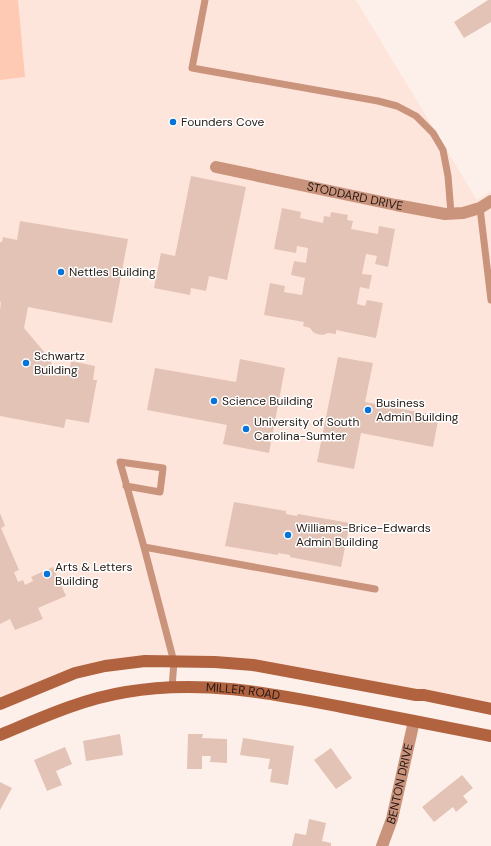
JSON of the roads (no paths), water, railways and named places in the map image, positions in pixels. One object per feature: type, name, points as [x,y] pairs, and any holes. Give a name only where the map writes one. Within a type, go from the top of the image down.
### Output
[{"type":"street","name":"STODDARD DRIVE","points":[[216,167],[445,214],[464,213],[480,208],[491,201]]},
{"type":"street","points":[[0,704],[75,673],[105,666],[145,661],[253,664],[416,695],[424,695],[491,709]]},
{"type":"street","name":"MILLER ROAD","points":[[0,735],[68,707],[124,692],[172,687],[239,689],[491,736]]},
{"type":"street","name":"BENTON DRIVE","points":[[382,846],[392,819],[414,721]]},
{"type":"lane","points":[[205,0],[192,68],[378,101],[397,106],[416,116],[432,133],[443,150],[448,176],[451,214]]},
{"type":"lane","points":[[480,208],[491,300]]},
{"type":"lane","points":[[126,486],[160,492],[163,468],[120,462],[126,486],[144,547],[174,662],[172,687]]},
{"type":"lane","points":[[144,547],[375,589]]},
{"type":"place","name":"Founders Cove","points":[[173,122]]},
{"type":"place","name":"Nettles Building","points":[[61,272]]},
{"type":"place","name":"Schwartz Building","points":[[26,363]]},
{"type":"place","name":"Science Building","points":[[214,401]]},
{"type":"place","name":"Business Admin Building","points":[[368,410]]},
{"type":"place","name":"University of South Carolina-Sumter","points":[[246,429]]},
{"type":"place","name":"Williams-Brice-Edwards Admin Building","points":[[288,535]]},
{"type":"place","name":"Arts & Letters Building","points":[[47,574]]}]
